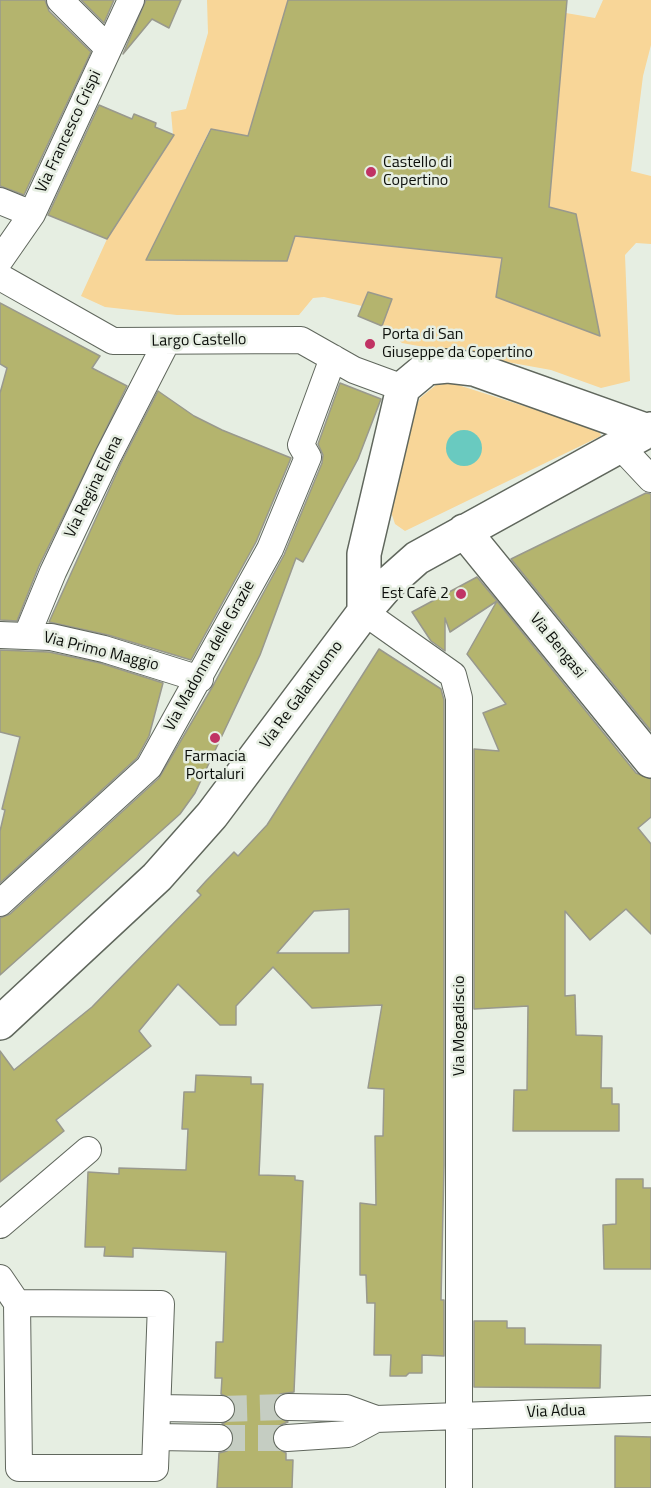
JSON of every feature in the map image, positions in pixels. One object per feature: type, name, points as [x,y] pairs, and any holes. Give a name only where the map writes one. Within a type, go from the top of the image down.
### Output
[{"type":"street","points":[[60,0],[108,48]]},
{"type":"street","name":"Via Francesco Crispi","points":[[0,260],[32,214],[131,0]]},
{"type":"street","points":[[0,201],[32,214]]},
{"type":"street","name":"Largo Castello","points":[[0,277],[113,341],[166,343],[301,340],[354,370],[403,388]]},
{"type":"street","name":"Via Regina Elena","points":[[27,635],[83,509],[166,343]]},
{"type":"street","name":"Via Madonna delle Grazie","points":[[0,903],[149,767],[200,679],[274,539],[308,457],[301,445],[333,358]]},
{"type":"street","points":[[364,612],[364,554],[403,388],[427,368],[448,366],[474,369],[650,430]]},
{"type":"street","name":"Via Re Galantuomo","points":[[0,1023],[157,877],[196,833],[364,612],[403,570],[417,558],[464,531],[650,430]]},
{"type":"street","points":[[620,446],[651,479]]},
{"type":"street","name":"Via Bengasi","points":[[464,531],[651,761]]},
{"type":"street","points":[[364,554],[403,570]]},
{"type":"street","name":"Via Mogadiscio","points":[[364,612],[453,675],[459,698],[459,1488]]},
{"type":"street","name":"Via Primo Maggio","points":[[0,635],[51,637],[104,649],[200,679]]},
{"type":"street","points":[[0,1225],[88,1150]]},
{"type":"street","points":[[0,1278],[17,1303],[8,1366],[19,1468],[155,1468],[161,1304],[17,1303]]},
{"type":"street","points":[[288,1407],[346,1408],[376,1419]]},
{"type":"street","points":[[158,1408],[220,1409]]},
{"type":"street","name":"Via Adua","points":[[376,1419],[460,1414],[651,1410]]},
{"type":"street","points":[[287,1438],[348,1434],[376,1419]]},
{"type":"street","points":[[157,1437],[219,1438]]},
{"type":"shaded area","points":[[207,0],[288,0],[248,136],[210,129],[146,260],[286,261],[295,236],[502,258],[496,297],[600,336],[576,214],[549,207],[566,13],[595,18],[603,0],[651,0],[651,45],[643,76],[631,171],[651,176],[651,244],[636,243],[625,255],[630,381],[601,388],[551,370],[402,343],[382,326],[392,299],[368,292],[362,306],[324,297],[313,298],[299,315],[177,315],[105,307],[81,296],[107,239],[173,135],[171,112],[186,109],[208,33]]},
{"type":"shaded area","points":[[452,383],[599,430],[601,436],[405,531],[395,524],[391,512],[411,417],[420,398],[436,385]]},
{"type":"water","points":[[464,430],[477,435],[482,448],[477,461],[464,466],[451,461],[446,448],[451,435]]},
{"type":"building","points":[[0,0],[45,0],[49,11],[91,52],[24,195],[0,186]]},
{"type":"building","points":[[81,0],[114,0],[104,23]]},
{"type":"building","points":[[146,0],[181,0],[169,28],[152,19],[123,54]]},
{"type":"building","name":"Castello di Copertino","points":[[288,0],[567,0],[549,207],[576,214],[600,336],[496,297],[502,258],[295,236],[287,261],[146,260],[211,129],[248,136]]},
{"type":"building","points":[[99,105],[132,119],[134,114],[156,123],[155,127],[174,135],[107,239],[48,215]]},
{"type":"building","points":[[368,292],[392,299],[382,326],[358,316]]},
{"type":"building","points":[[0,303],[100,356],[92,368],[127,386],[39,566],[17,621],[0,620],[0,393],[7,368],[0,364]]},
{"type":"building","points":[[340,383],[381,399],[358,459],[303,562],[296,558],[260,655],[195,793],[180,814],[0,975],[0,918],[10,914],[159,778],[214,684],[284,555],[322,463],[323,455],[318,444]]},
{"type":"building","points":[[158,391],[194,416],[291,458],[256,542],[191,660],[108,635],[49,622],[121,463]]},
{"type":"building","points":[[646,493],[651,494],[651,731],[511,559]]},
{"type":"building","points":[[477,577],[497,601],[450,632],[445,618],[445,651],[431,641],[412,612]]},
{"type":"building","points":[[497,601],[636,773],[651,779],[651,817],[638,828],[651,844],[651,934],[626,909],[590,940],[565,911],[565,996],[575,995],[576,1035],[602,1036],[601,1088],[612,1088],[612,1104],[619,1104],[619,1131],[513,1131],[514,1090],[527,1090],[528,1006],[474,1009],[474,749],[499,751],[483,713],[506,704],[467,654]]},
{"type":"building","points":[[379,649],[441,689],[444,700],[444,1165],[441,1300],[444,1300],[444,1356],[422,1355],[422,1373],[390,1376],[391,1355],[374,1355],[375,1303],[367,1303],[366,1275],[360,1275],[360,1203],[376,1205],[375,1136],[383,1136],[384,1089],[368,1088],[382,1005],[312,1008],[273,967],[236,1006],[236,1025],[220,1025],[178,984],[139,1031],[151,1046],[56,1120],[64,1131],[0,1182],[0,1051],[14,1070],[92,1007],[201,895],[197,891],[206,881],[234,852],[238,856],[267,825]],"holes":[[[349,909],[349,953],[277,953],[314,911]]]},
{"type":"building","points":[[0,650],[49,652],[100,663],[163,683],[149,736],[137,758],[0,883],[0,831],[5,810],[2,809],[20,737],[0,732]]},
{"type":"building","points":[[196,1075],[251,1077],[251,1084],[263,1084],[259,1175],[295,1176],[295,1180],[303,1181],[294,1392],[280,1394],[273,1406],[275,1415],[288,1422],[278,1426],[272,1438],[275,1447],[286,1453],[286,1460],[293,1460],[292,1488],[217,1488],[219,1453],[227,1451],[234,1439],[232,1430],[222,1424],[234,1417],[236,1410],[234,1401],[221,1394],[222,1378],[215,1378],[216,1342],[223,1342],[226,1252],[133,1248],[133,1257],[104,1256],[105,1247],[85,1247],[88,1172],[119,1174],[119,1168],[186,1170],[188,1129],[182,1129],[184,1092],[195,1092]]},
{"type":"building","points":[[616,1179],[643,1179],[643,1188],[651,1188],[651,1269],[604,1269],[603,1225],[616,1224]]},
{"type":"building","points":[[474,1321],[507,1321],[507,1328],[525,1328],[525,1344],[601,1345],[600,1388],[474,1387]]},
{"type":"building","points":[[615,1436],[651,1437],[651,1488],[615,1488]]},
{"type":"tunnel","points":[[221,1409],[288,1407]]},
{"type":"tunnel","points":[[219,1438],[287,1438]]},
{"type":"place","name":"Castello di Copertino","points":[[371,172]]},
{"type":"place","name":"Porta di San Giuseppe da Copertino","points":[[370,344]]},
{"type":"place","name":"Est Cafè 2","points":[[461,594]]},
{"type":"place","name":"Farmacia Portaluri","points":[[215,738]]}]
